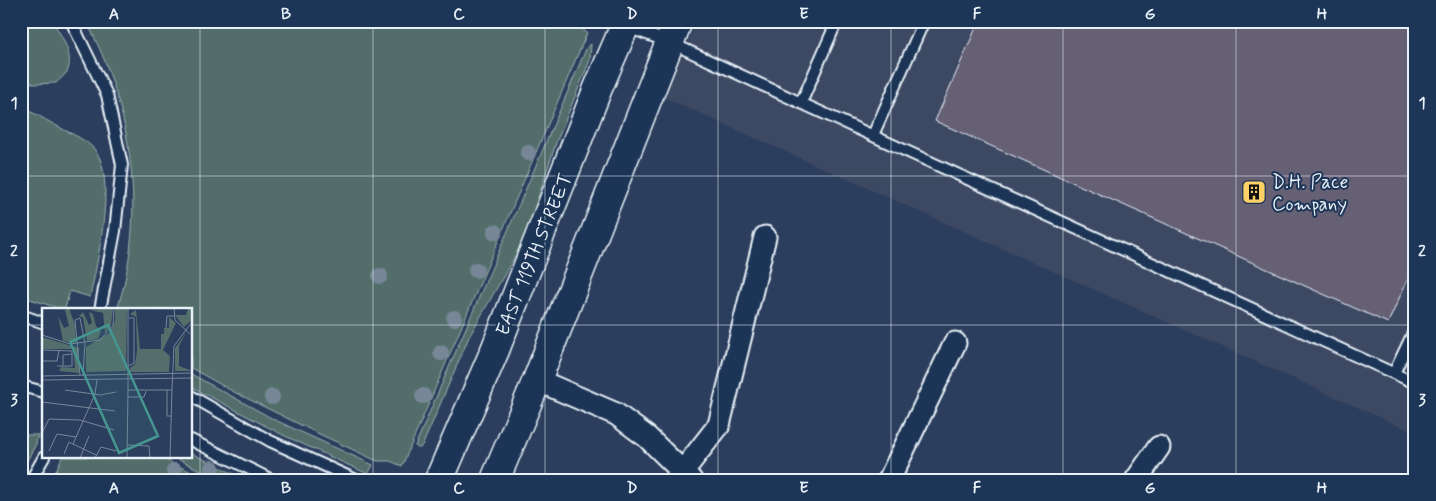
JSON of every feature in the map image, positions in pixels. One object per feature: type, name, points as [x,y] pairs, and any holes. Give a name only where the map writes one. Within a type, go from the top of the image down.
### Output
[{"type":"main road","name":"EAST 119TH STREET","points":[[439,480],[495,350],[622,23]]},
{"type":"main road","points":[[495,480],[537,380],[673,32]]},
{"type":"street","points":[[537,380],[616,414],[647,436],[683,477],[719,425],[765,237]]},
{"type":"street","points":[[890,480],[955,343]]},
{"type":"street","points":[[1136,480],[1159,447]]},
{"type":"lane","points":[[72,21],[107,94],[122,164],[115,231],[100,308]]},
{"type":"lane","points":[[801,103],[837,21]]},
{"type":"lane","points":[[872,135],[924,21]]},
{"type":"lane","points":[[622,23],[673,32],[801,103],[1415,383]]},
{"type":"lane","points":[[21,315],[42,322]]},
{"type":"lane","points":[[1394,373],[1415,329]]},
{"type":"lane","points":[[21,386],[42,391]]},
{"type":"lane","points":[[192,397],[270,441],[356,480]]},
{"type":"lane","points":[[192,440],[272,480]]},
{"type":"lane","points":[[32,480],[43,458]]},
{"type":"shaded area","points":[[697,21],[1415,21],[1415,433],[663,97]]},
{"type":"green space","points":[[21,21],[52,21],[59,32],[66,45],[69,66],[67,72],[56,83],[34,84],[21,77]]},
{"type":"green space","points":[[86,21],[573,21],[587,33],[402,466],[390,461],[377,461],[232,391],[192,369],[192,308],[118,308],[126,274],[133,200],[130,162],[124,126],[115,90],[102,55]]},
{"type":"green space","points":[[591,44],[590,60],[556,143],[524,240],[469,337],[424,442],[420,448],[415,446],[587,47]]},
{"type":"green space","points":[[21,109],[36,114],[83,140],[95,150],[101,163],[105,200],[97,264],[90,297],[70,291],[65,308],[58,308],[21,296]]},
{"type":"green space","points":[[192,375],[275,420],[373,465],[368,474],[283,435],[192,387]]},
{"type":"green space","points":[[21,409],[26,422],[22,435],[38,435],[36,444],[21,472]]},
{"type":"green space","points":[[192,453],[246,480],[221,480],[175,458],[192,458]]},
{"type":"green space","points":[[62,458],[161,458],[209,480],[52,480]]},
{"type":"building","name":"D.H. Pace Company","points":[[979,21],[1415,21],[1415,263],[1388,323],[935,121]]},
{"type":"place","name":"D.H. Pace Company","points":[[1254,192]]}]
